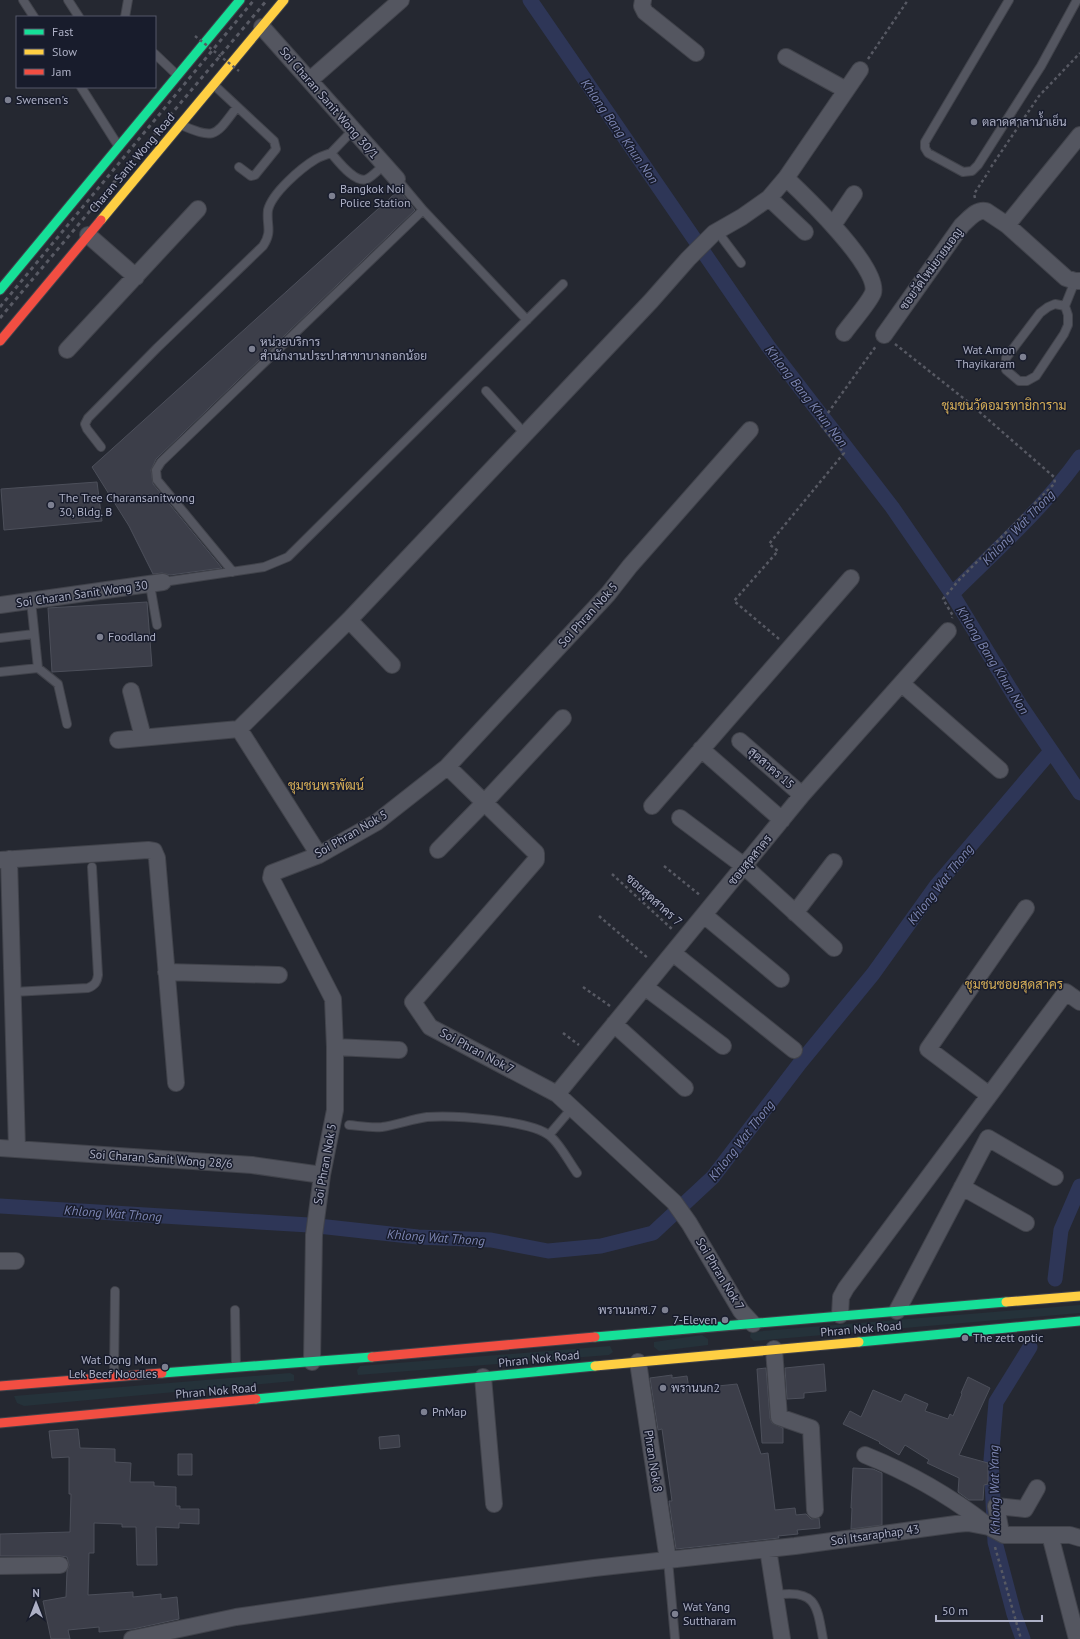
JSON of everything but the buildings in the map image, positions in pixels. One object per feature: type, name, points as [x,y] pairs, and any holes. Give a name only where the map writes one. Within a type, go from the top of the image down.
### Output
[{"type":"main road","name":"Charan Sanit Wong Road","points":[[2,281],[119,148],[177,75],[240,0]]},
{"type":"main road","name":"Charan Sanit Wong Road","points":[[0,341],[284,0]]},
{"type":"main road","name":"Phran Nok Road","points":[[0,1386],[312,1362],[663,1332],[747,1333],[840,1315],[1080,1296]]},
{"type":"main road","name":"Phran Nok Road","points":[[0,1423],[484,1377],[643,1356],[672,1359],[1080,1322]]},
{"type":"main road","points":[[651,1340],[663,1332]]},
{"type":"main road","points":[[747,1333],[752,1348],[770,1350]]},
{"type":"main road","points":[[609,1336],[618,1342],[620,1346]]},
{"type":"main road","points":[[643,1356],[672,1359]]},
{"type":"street","points":[[310,80],[401,0]]},
{"type":"street","points":[[643,0],[642,6],[645,12],[696,53]]},
{"type":"street","name":"Soi Charan Sanit Wong 30/1","points":[[262,26],[397,180]]},
{"type":"street","points":[[786,57],[846,90]]},
{"type":"street","points":[[118,740],[142,736],[239,729],[349,620],[651,300],[688,258],[715,232],[742,218],[769,198],[786,178],[860,70]]},
{"type":"street","points":[[1007,225],[1080,134]]},
{"type":"street","points":[[786,178],[833,225],[869,273],[874,284],[873,293],[844,333]]},
{"type":"street","points":[[833,225],[854,194]]},
{"type":"street","points":[[769,198],[805,232]]},
{"type":"street","points":[[67,350],[198,209]]},
{"type":"street","points":[[982,210],[986,211],[1007,225],[1066,278],[1077,281]]},
{"type":"street","name":"ซอยวัดใหม่ยายมอญ","points":[[884,335],[962,225],[982,210]]},
{"type":"street","points":[[88,235],[136,277]]},
{"type":"street","name":"Soi Phran Nok 5","points":[[312,1362],[314,1235],[322,1175],[335,1110],[333,998],[271,878],[272,873],[319,854],[377,822],[446,767],[608,594],[630,566],[750,430]]},
{"type":"street","points":[[652,806],[851,578]]},
{"type":"street","name":"Soi Charan Sanit Wong 30","points":[[0,605],[156,584]]},
{"type":"street","points":[[349,620],[392,665]]},
{"type":"street","name":"ซอยสุดสาคร","points":[[557,1094],[590,1053],[624,1016],[660,968],[802,795],[948,631]]},
{"type":"street","points":[[902,684],[1000,770]]},
{"type":"street","points":[[131,691],[142,736]]},
{"type":"street","points":[[438,850],[563,718]]},
{"type":"street","points":[[239,729],[319,854]]},
{"type":"street","name":"สุดสาคร 15","points":[[740,741],[802,795]]},
{"type":"street","points":[[701,749],[782,820]]},
{"type":"street","name":"Soi Phran Nok 7","points":[[452,770],[536,853],[537,857],[413,1002],[430,1027],[557,1094],[674,1202],[689,1222],[741,1311],[747,1333]]},
{"type":"street","points":[[680,818],[744,866],[834,948]]},
{"type":"street","points":[[17,1149],[6,992],[5,859],[154,850],[157,858],[176,1082]]},
{"type":"street","points":[[796,913],[834,862]]},
{"type":"street","points":[[989,1095],[928,1049],[1026,908]]},
{"type":"street","points":[[708,910],[781,979]]},
{"type":"street","points":[[673,953],[794,1050]]},
{"type":"street","points":[[166,972],[279,975]]},
{"type":"street","points":[[645,987],[723,1046]]},
{"type":"street","points":[[840,1315],[842,1294],[1066,992],[1080,1002]]},
{"type":"street","points":[[624,1016],[685,1088]]},
{"type":"street","points":[[335,1047],[399,1050]]},
{"type":"street","points":[[897,1311],[988,1138],[1055,1177]]},
{"type":"street","name":"Soi Charan Sanit Wong 28/6","points":[[0,1148],[252,1165],[322,1175]]},
{"type":"street","points":[[962,1187],[1026,1222]]},
{"type":"street","points":[[0,1261],[16,1262]]},
{"type":"street","points":[[770,1350],[778,1417],[811,1428],[815,1510]]},
{"type":"street","name":"Phran Nok 8","points":[[643,1356],[668,1560]]},
{"type":"street","points":[[484,1377],[494,1504]]},
{"type":"street","points":[[865,1454],[898,1468],[951,1498],[996,1530]]},
{"type":"street","points":[[996,1530],[996,1506],[1025,1509],[1037,1488]]},
{"type":"street","name":"Soi Itsaraphap 43","points":[[132,1639],[236,1617],[394,1594],[768,1549],[963,1523],[996,1530],[1004,1535],[1070,1535],[1080,1538]]},
{"type":"street","points":[[1050,1535],[1077,1639]]},
{"type":"street","points":[[768,1549],[782,1639]]},
{"type":"street","points":[[0,1566],[60,1565]]},
{"type":"lane","points":[[23,0],[33,16]]},
{"type":"lane","points":[[68,0],[78,16]]},
{"type":"lane","points":[[125,16],[128,0]]},
{"type":"lane","points":[[1009,0],[925,142],[925,148],[928,153],[963,172],[972,171],[978,165],[1041,66],[1077,0]]},
{"type":"lane","points":[[156,55],[177,75]]},
{"type":"lane","points":[[214,84],[274,141],[276,149],[255,175],[251,176],[239,167]]},
{"type":"lane","points":[[82,88],[119,148]]},
{"type":"lane","points":[[180,125],[201,133],[210,134],[218,131],[237,107]]},
{"type":"lane","points":[[101,447],[87,429],[85,424],[88,418],[263,246],[268,238],[268,211],[272,200],[295,175],[316,159],[330,152],[353,130]]},
{"type":"lane","points":[[330,152],[354,178],[360,180],[367,179],[384,165]]},
{"type":"lane","points":[[397,180],[423,210],[527,320]]},
{"type":"lane","points":[[233,572],[157,480],[155,473],[158,467],[423,210]]},
{"type":"lane","points":[[715,232],[741,263]]},
{"type":"lane","points":[[1065,306],[1055,304],[1040,313],[1006,358],[1006,370],[1019,381],[1027,381],[1036,376],[1064,334],[1068,325],[1068,315],[1065,306],[1077,281]]},
{"type":"lane","points":[[157,625],[156,584],[264,567],[288,557],[563,284]]},
{"type":"lane","points":[[486,391],[525,434]]},
{"type":"lane","points":[[31,601],[38,668],[58,684],[67,724]]},
{"type":"lane","points":[[0,638],[34,634]]},
{"type":"lane","points":[[0,672],[38,668]]},
{"type":"lane","points":[[6,992],[88,988],[94,986],[98,975],[92,867]]},
{"type":"lane","points":[[549,1135],[572,1108]]},
{"type":"lane","points":[[349,1125],[375,1128],[428,1117],[472,1118],[517,1124],[549,1135],[577,1173]]},
{"type":"lane","points":[[114,1377],[115,1291]]},
{"type":"lane","points":[[235,1310],[236,1368]]},
{"type":"lane","points":[[668,1560],[675,1639]]},
{"type":"lane","points":[[776,1594],[793,1592],[802,1594],[812,1602],[818,1610],[823,1639]]},
{"type":"path","points":[[860,70],[908,0]]},
{"type":"path","points":[[195,36],[239,71]]},
{"type":"path","points":[[982,210],[975,200],[974,194],[1039,96],[1080,53]]},
{"type":"path","points":[[790,648],[734,601],[778,551],[769,544],[844,453],[820,424],[884,335],[967,401],[1056,480],[1055,483],[959,580],[943,599],[953,616],[948,631]]},
{"type":"path","points":[[664,866],[708,910]]},
{"type":"path","name":"ซอยสุดสาคร 7","points":[[612,874],[684,939]]},
{"type":"path","points":[[599,916],[660,968]]},
{"type":"path","points":[[583,987],[624,1016]]},
{"type":"path","points":[[563,1033],[590,1053]]},
{"type":"path","points":[[996,1530],[1021,1639]]},
{"type":"shaded area","points":[[1080,1305],[1080,1313],[754,1341],[750,1337],[751,1332]]},
{"type":"shaded area","points":[[702,1335],[708,1339],[708,1345],[659,1351],[654,1347],[654,1342]]},
{"type":"shaded area","points":[[610,1346],[613,1352],[609,1355],[358,1375],[357,1370],[360,1366]]},
{"type":"shaded area","points":[[290,1373],[294,1375],[294,1381],[24,1406],[17,1403],[14,1396]]},
{"type":"waterway","name":"Khlong Bang Khun Non","points":[[530,0],[768,346],[892,507],[952,594],[1020,705],[1080,793]]},
{"type":"waterway","name":"Khlong Wat Thong","points":[[952,594],[1051,494],[1080,457]]},
{"type":"waterway","name":"Khlong Wat Thong","points":[[0,1206],[309,1225],[418,1237],[491,1240],[548,1251],[601,1246],[653,1233],[713,1177],[800,1063],[873,974],[936,886],[1051,751]]},
{"type":"waterway","name":"Khlong Wat Yang","points":[[1055,1279],[1061,1230],[1080,1186]]},
{"type":"waterway","name":"Khlong Wat Yang","points":[[1023,1639],[1014,1614],[995,1542],[991,1460],[996,1402],[1030,1347]]},
{"type":"railway","points":[[0,307],[254,0]]},
{"type":"railway","points":[[0,318],[267,0]]},
{"type":"traffic: fast","points":[[0,290],[240,0]]},
{"type":"traffic: fast","points":[[595,1337],[1006,1302]]},
{"type":"traffic: fast","points":[[859,1342],[1080,1321]]},
{"type":"traffic: fast","points":[[162,1373],[372,1357]]},
{"type":"traffic: fast","points":[[256,1399],[595,1366]]},
{"type":"traffic: slow","points":[[101,220],[284,0]]},
{"type":"traffic: slow","points":[[1006,1302],[1080,1296]]},
{"type":"traffic: slow","points":[[595,1366],[859,1342]]},
{"type":"traffic: jam","points":[[0,341],[101,220]]},
{"type":"traffic: jam","points":[[372,1357],[595,1337]]},
{"type":"traffic: jam","points":[[0,1386],[162,1373]]},
{"type":"traffic: jam","points":[[0,1423],[256,1399]]},
{"type":"place","name":"Swensen's","points":[[8,100]]},
{"type":"place","name":"ตลาดศาลาน้ำเย็น","points":[[974,122]]},
{"type":"place","name":"Bangkok Noi Police Station","points":[[332,196]]},
{"type":"place","name":"หน่วยบริการ สำนักงานประปาสาขาบางกอกน้อย","points":[[252,349]]},
{"type":"place","name":"Wat Amon Thayikaram","points":[[1023,357]]},
{"type":"place","name":"The Tree Charansanitwong 30, Bldg. B","points":[[51,505]]},
{"type":"place","name":"Foodland","points":[[100,637]]},
{"type":"place","name":"พรานนกซ.7","points":[[665,1310]]},
{"type":"place","name":"7-Eleven","points":[[725,1320]]},
{"type":"place","name":"The zett optic","points":[[965,1338]]},
{"type":"place","name":"Wat Dong Mun Lek Beef Noodles","points":[[165,1367]]},
{"type":"place","name":"พรานนก2","points":[[663,1388]]},
{"type":"place","name":"PnMap","points":[[424,1412]]},
{"type":"place","name":"Wat Yang Suttharam","points":[[675,1614]]},
{"type":"district","name":"ชุมชนวัดอมรทายิการาม","points":[[1004,405]]},
{"type":"district","name":"ชุมชนพรพัฒน์","points":[[326,785]]},
{"type":"district","name":"ชุมชนซอยสุดสาคร","points":[[1014,984]]}]
